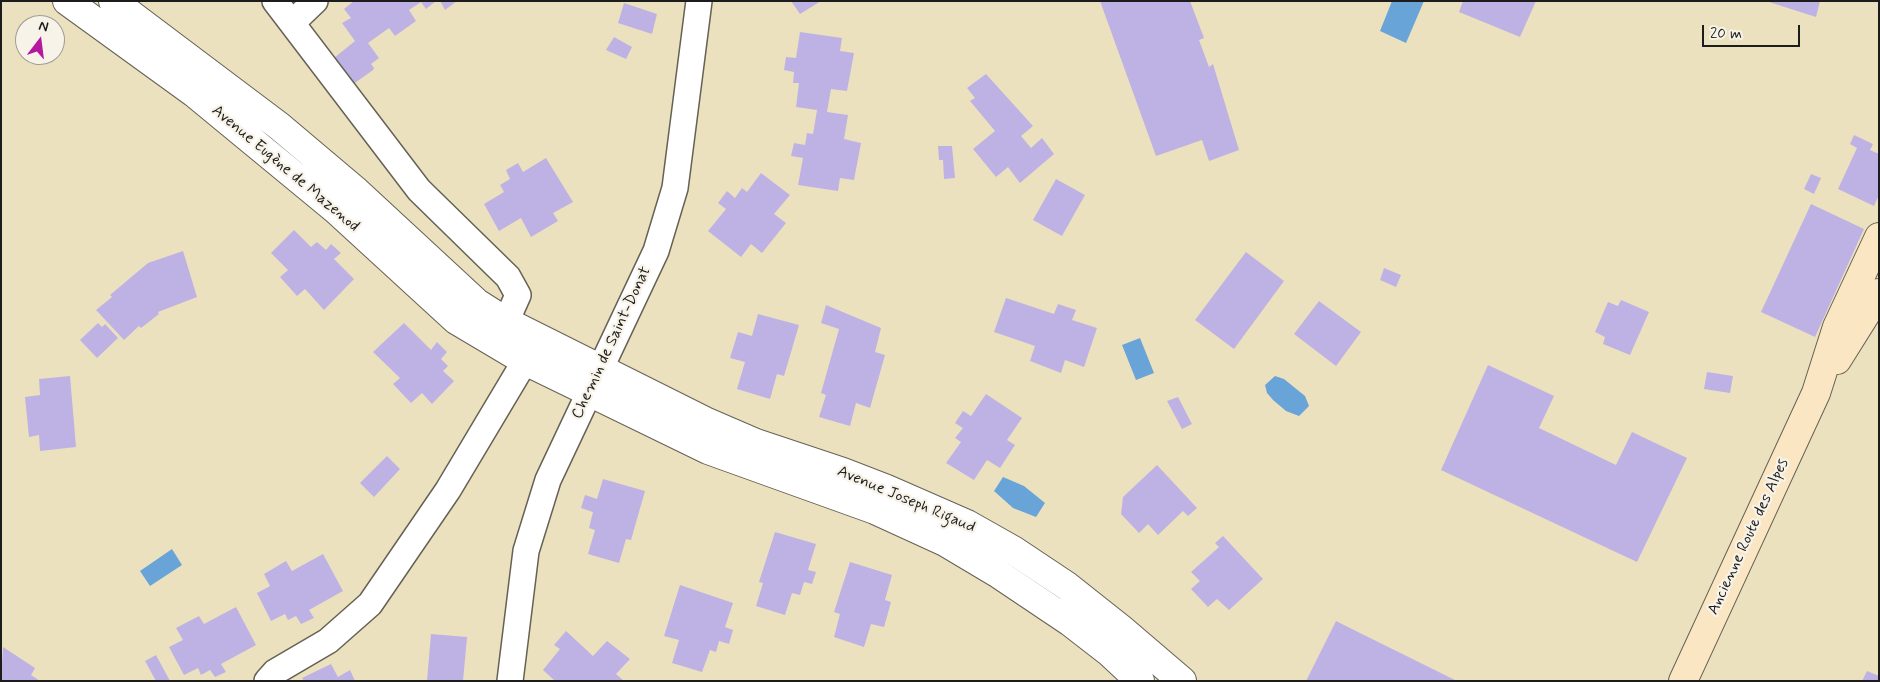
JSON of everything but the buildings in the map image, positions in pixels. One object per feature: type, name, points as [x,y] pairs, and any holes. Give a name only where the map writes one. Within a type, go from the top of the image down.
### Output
[{"type":"main road","name":"Ancienne Route des Alpes","points":[[1683,681],[1816,393],[1837,327],[1876,255]]},
{"type":"main road","name":"Ancienne Route des Alpes","points":[[1816,393],[1879,293]]},
{"type":"street","name":"Avenue Eugène de Mazenod","points":[[68,1],[194,93],[336,210],[456,320],[501,333],[596,380]]},
{"type":"street","name":"Avenue Eugène de Mazenod","points":[[112,1],[279,126],[356,191],[477,303],[525,360],[596,380]]},
{"type":"street","points":[[275,1],[419,190],[508,277],[518,295],[501,333]]},
{"type":"street","points":[[292,23],[315,1]]},
{"type":"street","name":"Chemin de Saint-Donat","points":[[510,681],[526,551],[548,480],[656,251],[675,188],[699,1]]},
{"type":"street","points":[[266,681],[274,672],[328,641],[370,604],[448,490],[525,360]]},
{"type":"street","name":"Avenue Joseph Rigaud","points":[[596,380],[708,450],[859,504],[945,542],[1070,622],[1110,653],[1140,681]]},
{"type":"street","name":"Avenue Joseph Rigaud","points":[[596,380],[705,421],[756,443],[870,482],[967,524],[1013,550],[1067,586],[1182,681]]},
{"type":"water","points":[[1392,1],[1424,1],[1406,43],[1380,31]]},
{"type":"water","points":[[1140,338],[1154,373],[1136,380],[1122,345]]},
{"type":"water","points":[[1275,376],[1284,379],[1305,396],[1309,406],[1299,416],[1286,411],[1267,393],[1265,385]]},
{"type":"water","points":[[1003,477],[1024,486],[1045,503],[1036,517],[1013,508],[994,491]]},
{"type":"water","points":[[172,549],[182,565],[150,586],[140,571]]}]
